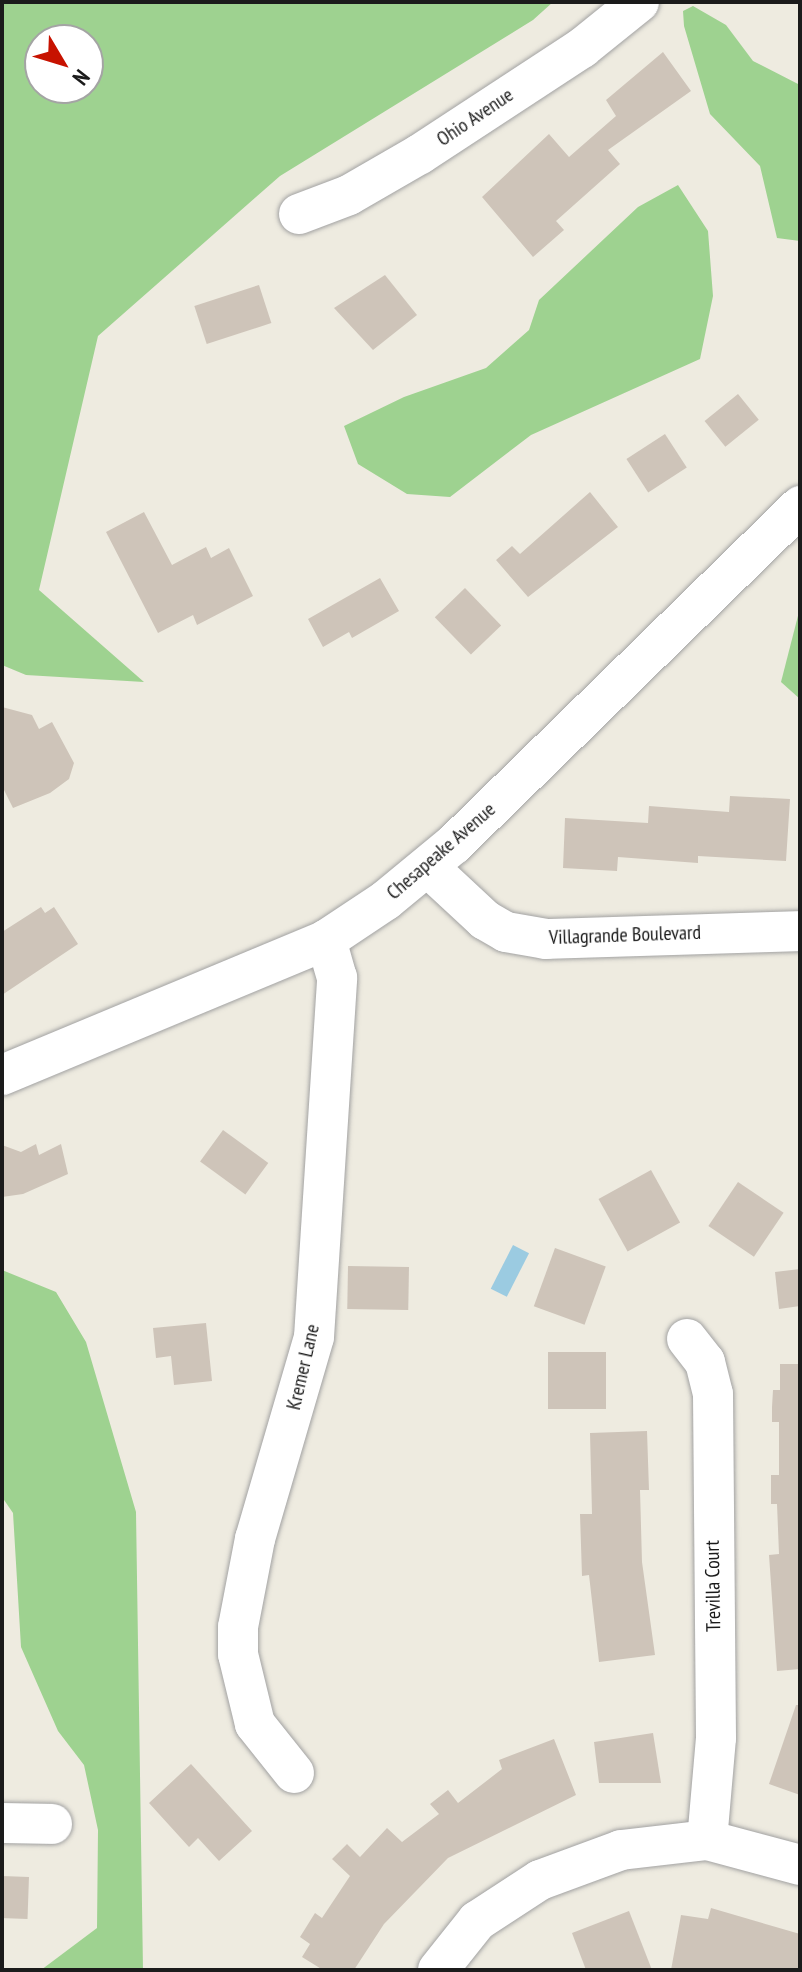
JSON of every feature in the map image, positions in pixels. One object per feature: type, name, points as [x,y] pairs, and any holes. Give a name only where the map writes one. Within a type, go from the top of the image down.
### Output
[{"type":"street","name":"Ohio Avenue","points":[[299,214],[349,195],[420,154],[582,48],[639,2]]},
{"type":"street","name":"Chesapeake Avenue","points":[[2,1075],[326,940],[428,867],[800,506]]},
{"type":"street","name":"Villagrande Boulevard","points":[[428,867],[485,920],[506,932],[546,939],[800,931]]},
{"type":"street","name":"Kremer Lane","points":[[294,1773],[255,1724],[238,1654],[238,1627],[255,1539],[314,1337],[337,978],[326,940]]},
{"type":"street","name":"Trevilla Court","points":[[687,1339],[705,1362],[713,1394],[716,1738],[707,1840]]},
{"type":"street","points":[[2,1823],[52,1824]]},
{"type":"street","points":[[438,1970],[477,1921],[540,1880],[621,1850],[707,1840],[800,1865]]},
{"type":"green space","points":[[2,2],[553,2],[533,20],[280,176],[98,336],[39,590],[144,682],[26,675],[2,665]]},
{"type":"green space","points":[[693,6],[726,25],[753,61],[800,85],[800,241],[777,238],[760,166],[710,114],[684,26],[683,11]]},
{"type":"green space","points":[[678,185],[708,231],[713,296],[700,359],[531,435],[450,497],[407,494],[358,464],[344,426],[404,397],[486,368],[529,330],[539,300],[638,207]]},
{"type":"green space","points":[[800,608],[800,699],[781,682]]},
{"type":"green space","points":[[2,1270],[56,1292],[86,1342],[136,1512],[143,1970],[41,1970],[97,1928],[98,1830],[84,1765],[58,1731],[21,1647],[13,1513],[2,1497]]},
{"type":"water","points":[[513,1245],[529,1253],[507,1297],[491,1289]]},
{"type":"building","points":[[663,52],[691,91],[608,150],[620,164],[556,221],[564,230],[533,257],[482,197],[549,134],[569,157],[616,116],[606,100]]},
{"type":"building","points":[[385,275],[417,315],[373,350],[334,308]]},
{"type":"building","points":[[259,285],[271,323],[207,344],[194,306]]},
{"type":"building","points":[[738,394],[759,420],[725,447],[705,421]]},
{"type":"building","points":[[665,434],[687,468],[648,493],[626,459]]},
{"type":"building","points":[[590,492],[618,527],[528,597],[496,560],[512,546],[520,554]]},
{"type":"building","points":[[144,512],[172,565],[206,547],[211,558],[229,548],[253,596],[197,625],[193,615],[158,633],[106,532]]},
{"type":"building","points":[[380,578],[399,611],[352,638],[349,632],[323,647],[308,619]]},
{"type":"building","points":[[465,588],[501,625],[471,655],[435,617]]},
{"type":"building","points":[[2,707],[32,715],[39,729],[52,722],[74,763],[69,779],[50,793],[13,808],[2,786]]},
{"type":"building","points":[[730,796],[790,799],[786,861],[698,856],[698,863],[618,857],[617,871],[563,868],[565,818],[648,823],[649,806],[729,812]]},
{"type":"building","points":[[41,907],[45,913],[54,907],[78,944],[2,995],[2,932]]},
{"type":"building","points":[[223,1130],[268,1163],[245,1194],[200,1162]]},
{"type":"building","points":[[36,1144],[39,1155],[61,1144],[68,1174],[23,1194],[2,1197],[2,1145],[21,1152]]},
{"type":"building","points":[[651,1170],[680,1222],[628,1252],[599,1199]]},
{"type":"building","points":[[738,1182],[784,1213],[754,1257],[708,1226]]},
{"type":"building","points":[[555,1248],[606,1266],[585,1325],[534,1306]]},
{"type":"building","points":[[348,1266],[409,1267],[408,1310],[347,1309]]},
{"type":"building","points":[[800,1269],[800,1306],[779,1309],[775,1272]]},
{"type":"building","points":[[206,1323],[212,1381],[174,1385],[171,1356],[156,1358],[153,1328]]},
{"type":"building","points":[[548,1352],[606,1352],[606,1409],[548,1409]]},
{"type":"building","points":[[780,1364],[800,1364],[800,1669],[777,1671],[769,1555],[779,1554],[777,1504],[771,1504],[771,1475],[779,1475],[779,1422],[772,1422],[772,1407],[773,1390],[780,1390]]},
{"type":"building","points":[[647,1431],[649,1490],[640,1490],[642,1562],[655,1655],[599,1662],[589,1575],[582,1576],[580,1514],[592,1514],[590,1433]]},
{"type":"building","points":[[796,1705],[800,1705],[800,1795],[769,1784]]},
{"type":"building","points":[[653,1733],[661,1783],[599,1783],[594,1742]]},
{"type":"building","points":[[554,1739],[576,1795],[448,1858],[384,1924],[354,1970],[323,1970],[302,1957],[310,1944],[300,1937],[315,1913],[322,1918],[350,1876],[332,1859],[347,1844],[360,1857],[387,1828],[402,1842],[439,1814],[430,1804],[448,1790],[458,1803],[502,1769],[499,1760]]},
{"type":"building","points":[[191,1764],[252,1831],[219,1861],[198,1838],[189,1847],[149,1803]]},
{"type":"building","points":[[2,1876],[29,1877],[28,1919],[2,1918]]},
{"type":"building","points":[[711,1908],[800,1934],[800,1970],[671,1970],[681,1915],[708,1919]]},
{"type":"building","points":[[629,1911],[652,1970],[586,1970],[572,1933]]}]
